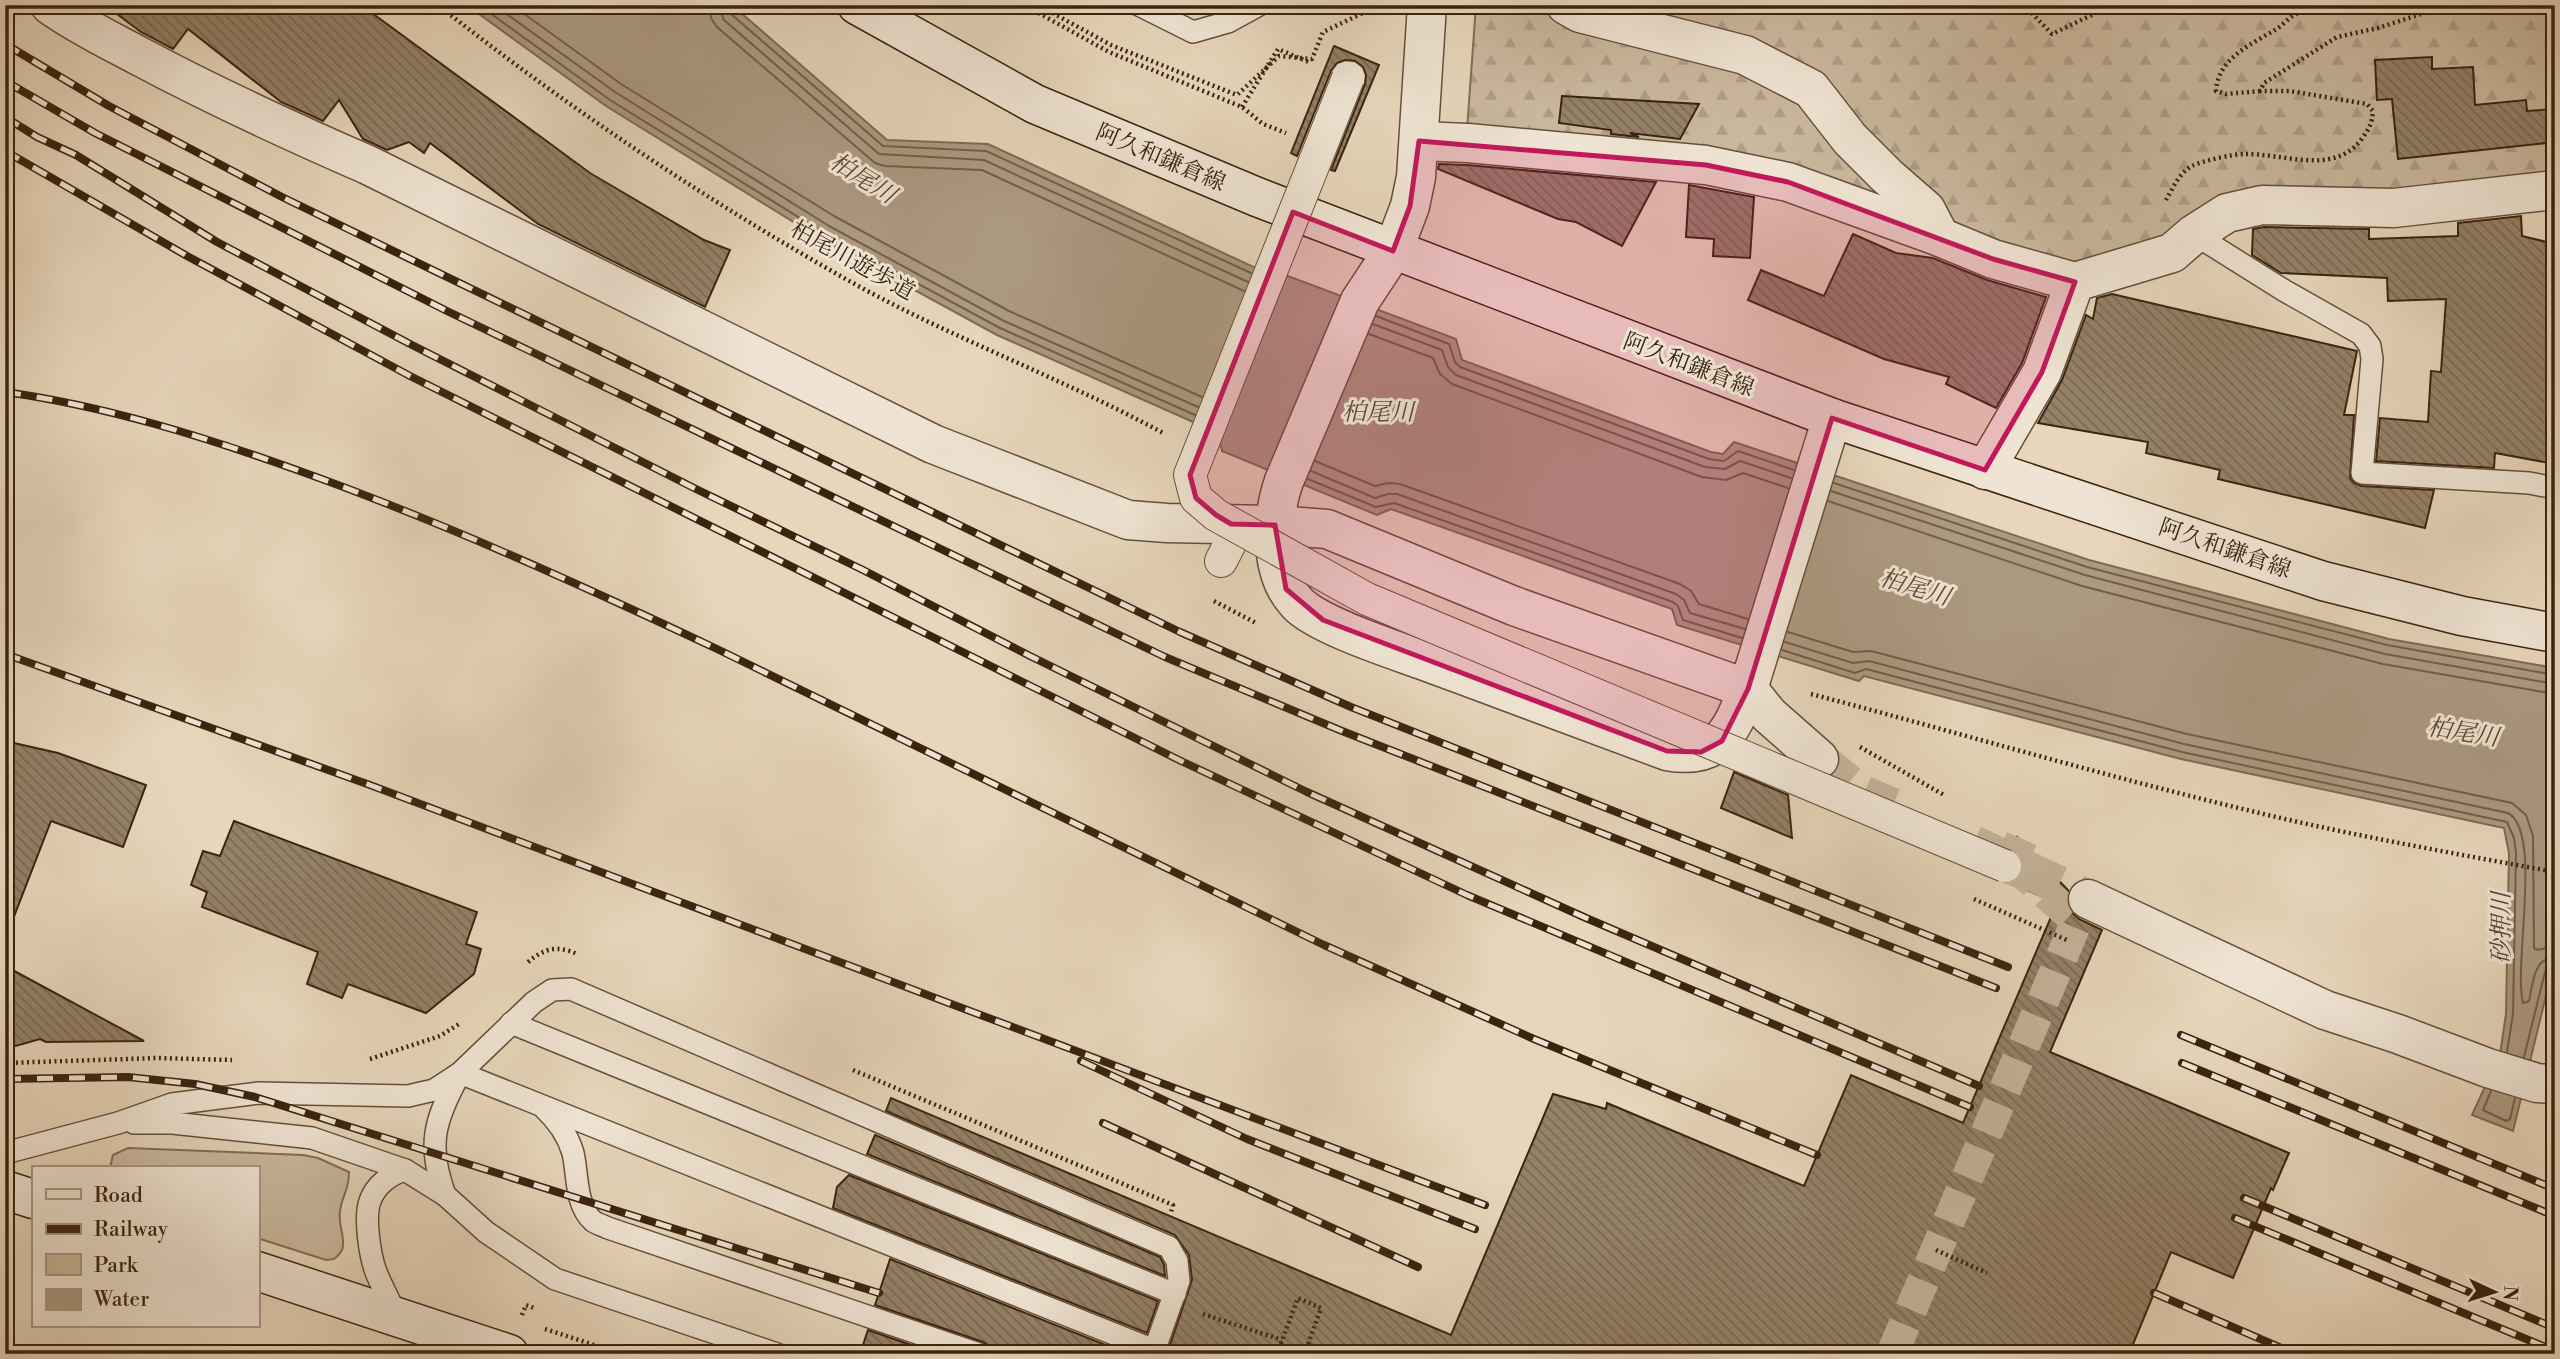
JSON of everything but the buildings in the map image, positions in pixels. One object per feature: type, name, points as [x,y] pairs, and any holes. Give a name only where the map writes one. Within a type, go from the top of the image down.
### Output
[{"type":"street","points":[[50,5],[69,19],[175,75],[275,124],[368,165],[933,444],[1128,520],[1327,529],[1514,606],[1750,681],[1769,715],[1819,759]]},
{"type":"street","name":"阿久和鎌倉線","points":[[858,5],[1035,104],[1393,251],[1832,418],[2323,582],[2462,616],[2555,633]]},
{"type":"street","points":[[1427,5],[1416,177],[1410,206],[1393,251],[1360,301],[1279,496],[1275,525],[1277,557],[1286,589],[1299,605],[1323,620],[1386,647],[1667,751],[1683,754],[1701,752],[1722,741],[1735,720],[1750,681],[1832,418]]},
{"type":"street","points":[[1566,5],[1580,13],[1745,55],[1811,89],[1850,139],[1886,176],[1926,210],[1940,237]]},
{"type":"street","points":[[1348,78],[1190,475],[1196,498],[1216,515],[1238,528],[1367,599],[2005,866]]},
{"type":"street","points":[[1419,141],[1706,165],[1788,182],[1993,259],[2076,282],[2172,253],[2194,234],[2227,213],[2262,205],[2394,208],[2555,190]]},
{"type":"street","points":[[1985,470],[2042,372],[2076,282]]},
{"type":"street","points":[[1222,561],[1238,528]]},
{"type":"street","points":[[2088,899],[2325,1010],[2488,1068],[2546,1084]]},
{"type":"street","points":[[5,1190],[32,1199]]},
{"type":"street","points":[[259,1272],[397,1316],[521,1340]]},
{"type":"lane","points":[[1139,5],[1193,32],[1228,22],[1259,5]]},
{"type":"lane","points":[[2194,234],[2284,291],[2361,334],[2370,346],[2372,359],[2362,473],[2529,483],[2555,488]]},
{"type":"lane","points":[[5,1153],[118,1123],[172,1104],[259,1093],[408,1096],[433,1090],[460,1073],[510,1023],[552,990],[571,989],[1169,1247],[1177,1261],[1179,1281],[1154,1352],[460,1073]]},
{"type":"lane","points":[[510,1023],[1175,1294]]},
{"type":"lane","points":[[445,1195],[436,1170],[434,1139],[444,1103],[460,1073]]},
{"type":"lane","points":[[541,1106],[561,1128],[572,1152],[584,1207],[593,1221],[979,1354]]},
{"type":"lane","points":[[118,1123],[172,1123],[312,1138],[405,1170],[445,1195],[486,1232],[555,1279],[777,1354]]},
{"type":"lane","points":[[397,1316],[375,1269],[368,1234],[370,1201],[383,1181],[395,1172],[405,1170]]},
{"type":"path","name":"柏尾川遊歩道","points":[[438,5],[493,49],[608,130],[754,225],[861,287],[1136,418],[1172,438]]},
{"type":"path","points":[[1024,5],[1109,52],[1242,107],[1263,124],[1319,147]]},
{"type":"path","points":[[2024,5],[2052,34],[2098,12],[2098,5]]},
{"type":"path","points":[[2283,5],[2293,15]]},
{"type":"path","points":[[2141,262],[2150,228],[2179,178],[2193,166],[2243,154],[2320,160],[2342,156],[2357,145],[2371,126],[2372,111],[2367,104],[2290,91],[2226,94],[2216,91],[2217,76],[2225,64],[2293,15],[2328,5]]},
{"type":"path","points":[[2260,91],[2264,83],[2275,75],[2337,37],[2378,28],[2449,5]]},
{"type":"path","points":[[1242,107],[1278,49],[1348,78]]},
{"type":"path","points":[[1810,694],[1985,740],[2107,776],[2250,811],[2555,872]]},
{"type":"path","points":[[1871,755],[1955,801]]},
{"type":"path","points":[[1936,1250],[1987,1273]]},
{"type":"path","points":[[1277,1354],[1297,1298],[1321,1308],[1306,1350]]},
{"type":"path","points":[[521,1340],[622,1354]]},
{"type":"highlighted area","points":[[1419,141],[1706,165],[1788,182],[1993,259],[2075,282],[2042,372],[1985,470],[1832,418],[1748,689],[1722,741],[1701,752],[1667,751],[1323,620],[1286,589],[1275,525],[1231,524],[1196,498],[1190,475],[1293,212],[1393,251],[1410,206]]},
{"type":"green space","points":[[1476,5],[2555,5],[2555,176],[2347,193],[2160,240],[2080,266],[1467,130]]},
{"type":"green space","points":[[128,1148],[303,1155],[318,1158],[349,1172],[340,1215],[342,1249],[334,1259],[326,1260],[259,1239],[259,1166],[110,1166],[113,1155]]},
{"type":"water","name":"柏尾川","points":[[443,5],[732,5],[887,140],[988,144],[1273,276],[1280,273],[1456,339],[1462,360],[1711,452],[1723,454],[1734,442],[2089,560],[2389,639],[2555,668],[2552,971],[2513,1131],[2472,1115],[2500,1054],[2506,1014],[2509,853],[2504,828],[2181,759],[1864,676],[1859,681],[1677,625],[1672,609],[1391,509],[1377,515],[1222,451],[1218,433],[997,335],[821,239],[606,106],[468,6],[448,9]]},
{"type":"tunnel","points":[[1819,759],[1858,792],[1892,807]]},
{"type":"tunnel","points":[[2009,868],[2023,836],[2018,833]]},
{"type":"tunnel","points":[[1973,844],[2088,899]]},
{"type":"tunnel","points":[[1892,1354],[2077,921],[2024,874],[2005,866]]},
{"type":"railway","points":[[5,44],[109,106],[282,197],[1180,632],[1351,707],[2008,967]]},
{"type":"railway","points":[[5,81],[95,133],[447,311],[1165,657],[1342,731],[1996,988]]},
{"type":"railway","points":[[5,117],[37,137],[76,155],[217,242],[412,345],[1307,792],[1586,918],[1979,1086]]},
{"type":"railway","points":[[5,151],[187,256],[410,376],[1181,761],[1467,895],[1970,1107]]},
{"type":"railway","points":[[5,392],[79,405],[225,445],[456,532],[717,649],[1324,945],[1534,1039],[1817,1155]]},
{"type":"railway","points":[[5,654],[370,785],[1485,1205]]},
{"type":"railway","points":[[2181,1035],[2555,1189]]},
{"type":"railway","points":[[1081,1061],[1247,1139],[1475,1229]]},
{"type":"railway","points":[[2182,1063],[2555,1216]]},
{"type":"railway","points":[[5,1079],[128,1077],[195,1084],[255,1097],[879,1293]]},
{"type":"railway","points":[[1103,1123],[1418,1267]]},
{"type":"railway","points":[[2244,1198],[2555,1328]]},
{"type":"railway","points":[[2235,1218],[2555,1351]]},
{"type":"railway","points":[[2154,1293],[2295,1354]]},
{"type":"water label","name":"砂押川","points":[[2501,928]]}]
